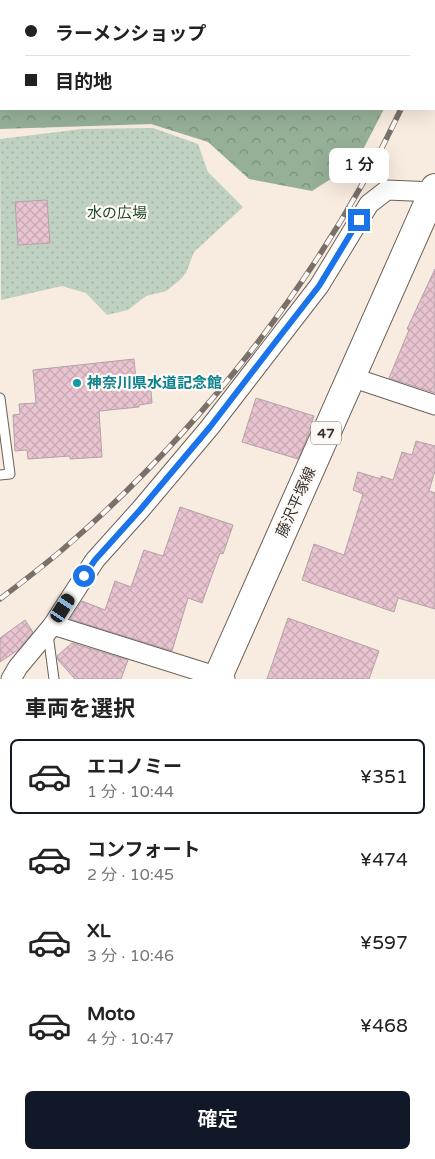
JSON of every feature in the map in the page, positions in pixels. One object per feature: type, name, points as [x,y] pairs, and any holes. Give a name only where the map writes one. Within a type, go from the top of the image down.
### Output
[{"type":"main road","name":"藤沢平塚線","points":[[220,678],[434,191]]},
{"type":"street","points":[[11,679],[18,667],[50,628],[95,560],[210,427],[319,286],[369,204],[387,190],[434,191]]},
{"type":"street","points":[[351,377],[435,405]]},
{"type":"street","points":[[50,628],[220,678]]},
{"type":"lane","points":[[0,398],[10,474],[0,475]]},
{"type":"lane","points":[[50,628],[54,679]]},
{"type":"green space","points":[[0,110],[383,110],[356,163],[312,191],[249,179],[208,142],[151,124],[0,129]]},
{"type":"green space","name":"水の広場","points":[[153,128],[198,144],[208,172],[243,207],[194,252],[186,273],[180,280],[166,291],[146,296],[128,310],[107,315],[86,293],[62,286],[1,300],[0,139],[82,129]]},
{"type":"building","points":[[47,200],[50,243],[18,245],[15,202]]},
{"type":"building","points":[[435,269],[435,393],[389,378],[409,330],[407,329]]},
{"type":"building","points":[[134,359],[136,380],[150,379],[152,403],[139,405],[139,407],[99,411],[102,457],[70,459],[70,456],[28,459],[27,450],[15,451],[13,415],[20,414],[19,404],[36,403],[33,370]]},
{"type":"building","points":[[256,398],[314,416],[298,459],[242,442]]},
{"type":"building","points":[[416,441],[435,446],[435,471],[429,491],[435,493],[435,609],[398,598],[394,612],[302,580],[314,544],[344,555],[363,494],[353,490],[358,472],[381,479],[381,476],[393,480],[402,452],[412,455]]},
{"type":"building","points":[[180,507],[233,525],[223,554],[220,553],[202,603],[188,598],[172,651],[70,619],[82,601],[105,610],[115,581],[131,587],[144,550],[163,556]]},
{"type":"building","points":[[288,618],[379,651],[369,679],[267,679]]},
{"type":"building","points":[[25,620],[33,632],[18,650],[0,662],[0,638]]},
{"type":"building","points":[[72,643],[128,660],[121,679],[75,679],[58,660],[57,656]]},
{"type":"railway","points":[[0,599],[62,550],[113,504],[210,402],[254,347],[296,289],[335,230],[370,170],[400,110]]},
{"type":"place","name":"神奈川県水道記念館","points":[[77,383]]},
{"type":"route","points":[[84,576],[95,560],[210,427],[319,286],[359,220]]}]
